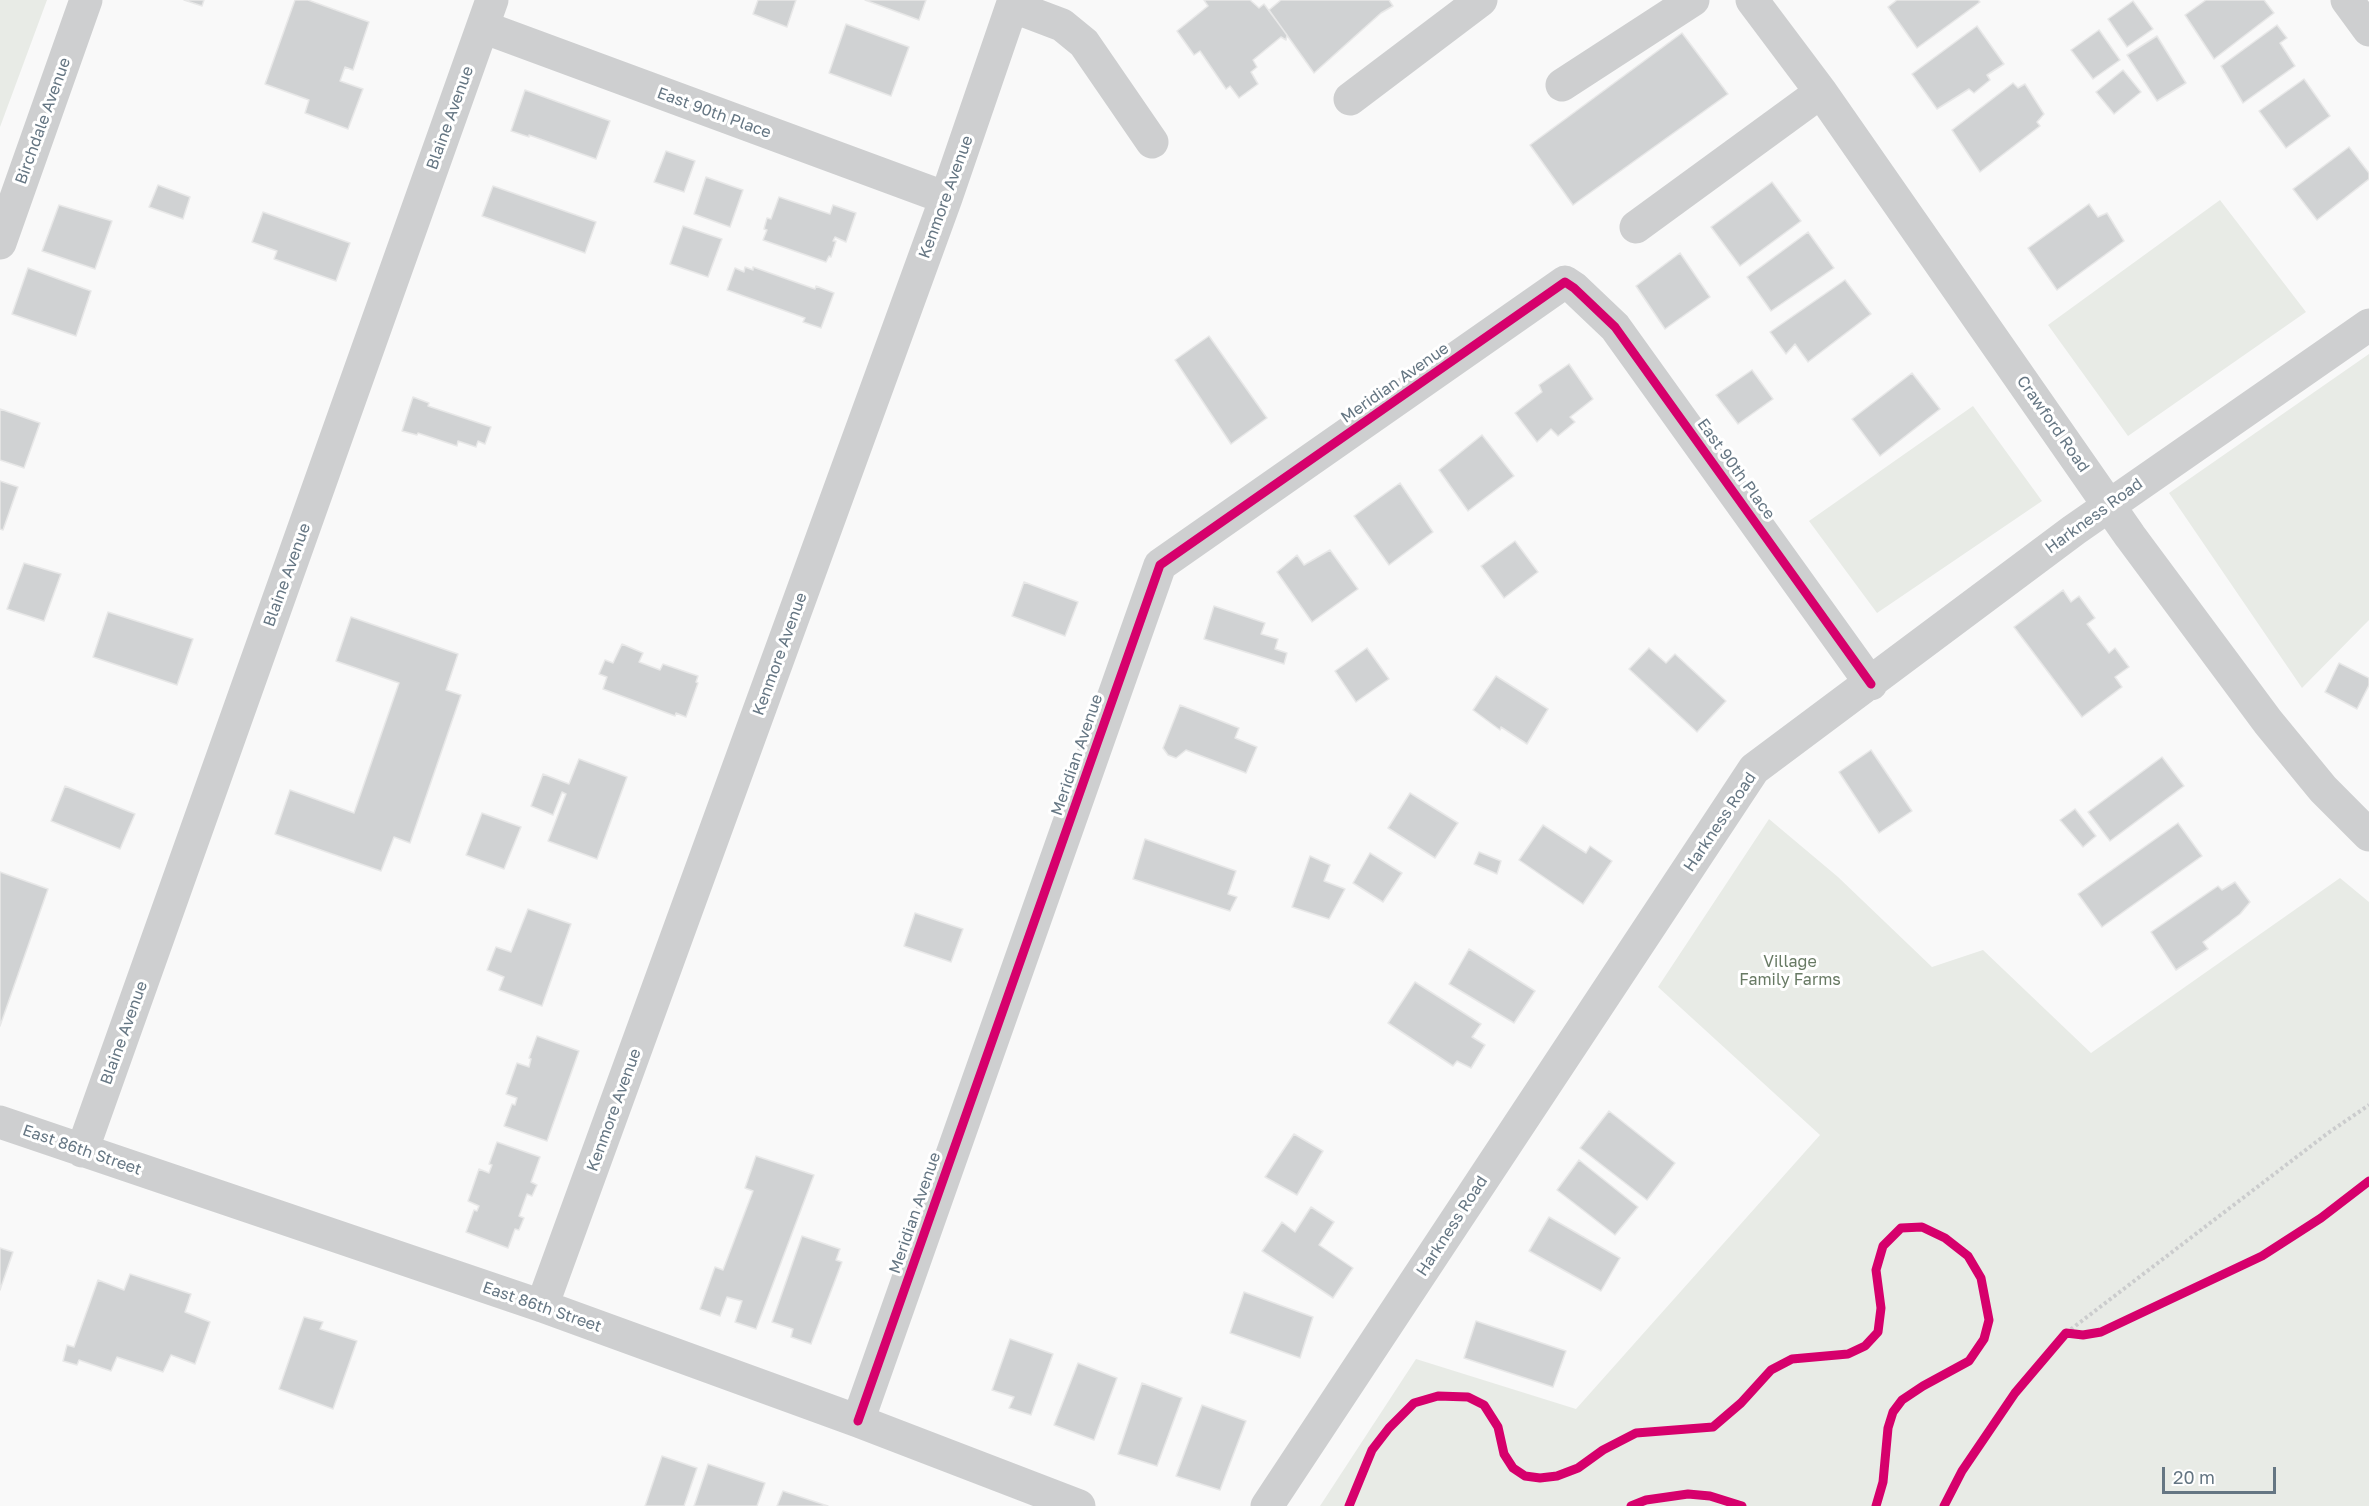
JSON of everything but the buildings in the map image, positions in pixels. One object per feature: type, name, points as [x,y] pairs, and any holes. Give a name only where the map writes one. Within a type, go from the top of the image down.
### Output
[{"type":"street","name":"Birchdale Avenue","points":[[0,243],[86,0]]},
{"type":"street","points":[[1350,99],[1481,0]]},
{"type":"street","points":[[1562,86],[1694,0]]},
{"type":"street","name":"Crawford Road","points":[[1752,0],[1821,92],[2110,505],[2268,722],[2323,789],[2369,835]]},
{"type":"street","points":[[2347,0],[2369,30]]},
{"type":"street","points":[[1013,3],[1062,25],[1084,43],[1152,142]]},
{"type":"street","name":"Kenmore Avenue","points":[[542,1306],[946,198],[1013,3]]},
{"type":"street","name":"East 90th Place","points":[[487,13],[946,198]]},
{"type":"street","name":"Blaine Avenue","points":[[82,1151],[487,13]]},
{"type":"street","points":[[1636,227],[1821,92]]},
{"type":"street","name":"East 90th Place","points":[[1564,282],[1574,288],[1615,327],[1871,684]]},
{"type":"street","name":"Meridian Avenue","points":[[858,1421],[1160,565],[1564,282]]},
{"type":"street","name":"Harkness Road","points":[[1267,1506],[1754,769],[2145,478],[2369,324]]},
{"type":"street","name":"East 86th Street","points":[[0,1122],[542,1306],[858,1421],[1078,1506]]},
{"type":"path","points":[[2066,1333],[2328,1133],[2369,1105]]},
{"type":"green space","points":[[0,0],[47,0],[0,127]]},
{"type":"green space","points":[[2220,200],[2306,312],[2128,436],[2048,325]]},
{"type":"green space","points":[[2369,354],[2369,620],[2302,688],[2169,493]]},
{"type":"green space","points":[[1973,406],[2042,501],[1877,613],[1809,521]]},
{"type":"green space","name":"Village Family Farms","points":[[1769,819],[1838,877],[1932,967],[1983,950],[2091,1053],[2340,878],[2369,902],[2369,1506],[1320,1506],[1416,1359],[1576,1409],[1820,1135],[1658,987]]},
{"type":"cycle path","points":[[858,1421],[1160,565],[1565,282],[1615,327],[1871,684]]},
{"type":"cycle path","points":[[1944,1506],[1962,1471],[2015,1393],[2066,1333],[2083,1335],[2101,1332],[2262,1256],[2321,1218],[2369,1181]]},
{"type":"cycle path","points":[[1349,1506],[1372,1450],[1389,1428],[1414,1403],[1438,1396],[1468,1397],[1484,1405],[1498,1427],[1504,1454],[1513,1468],[1525,1476],[1540,1478],[1557,1476],[1578,1468],[1603,1450],[1636,1433],[1713,1427],[1741,1403],[1771,1370],[1792,1359],[1848,1354],[1865,1346],[1878,1332],[1881,1308],[1876,1270],[1883,1246],[1901,1228],[1922,1227],[1945,1238],[1968,1256],[1981,1278],[1989,1320],[1984,1339],[1969,1361],[1902,1400],[1893,1412],[1888,1428],[1883,1482],[1876,1506]]},
{"type":"cycle path","points":[[1631,1506],[1646,1500],[1688,1494],[1710,1496],[1742,1506]]}]
